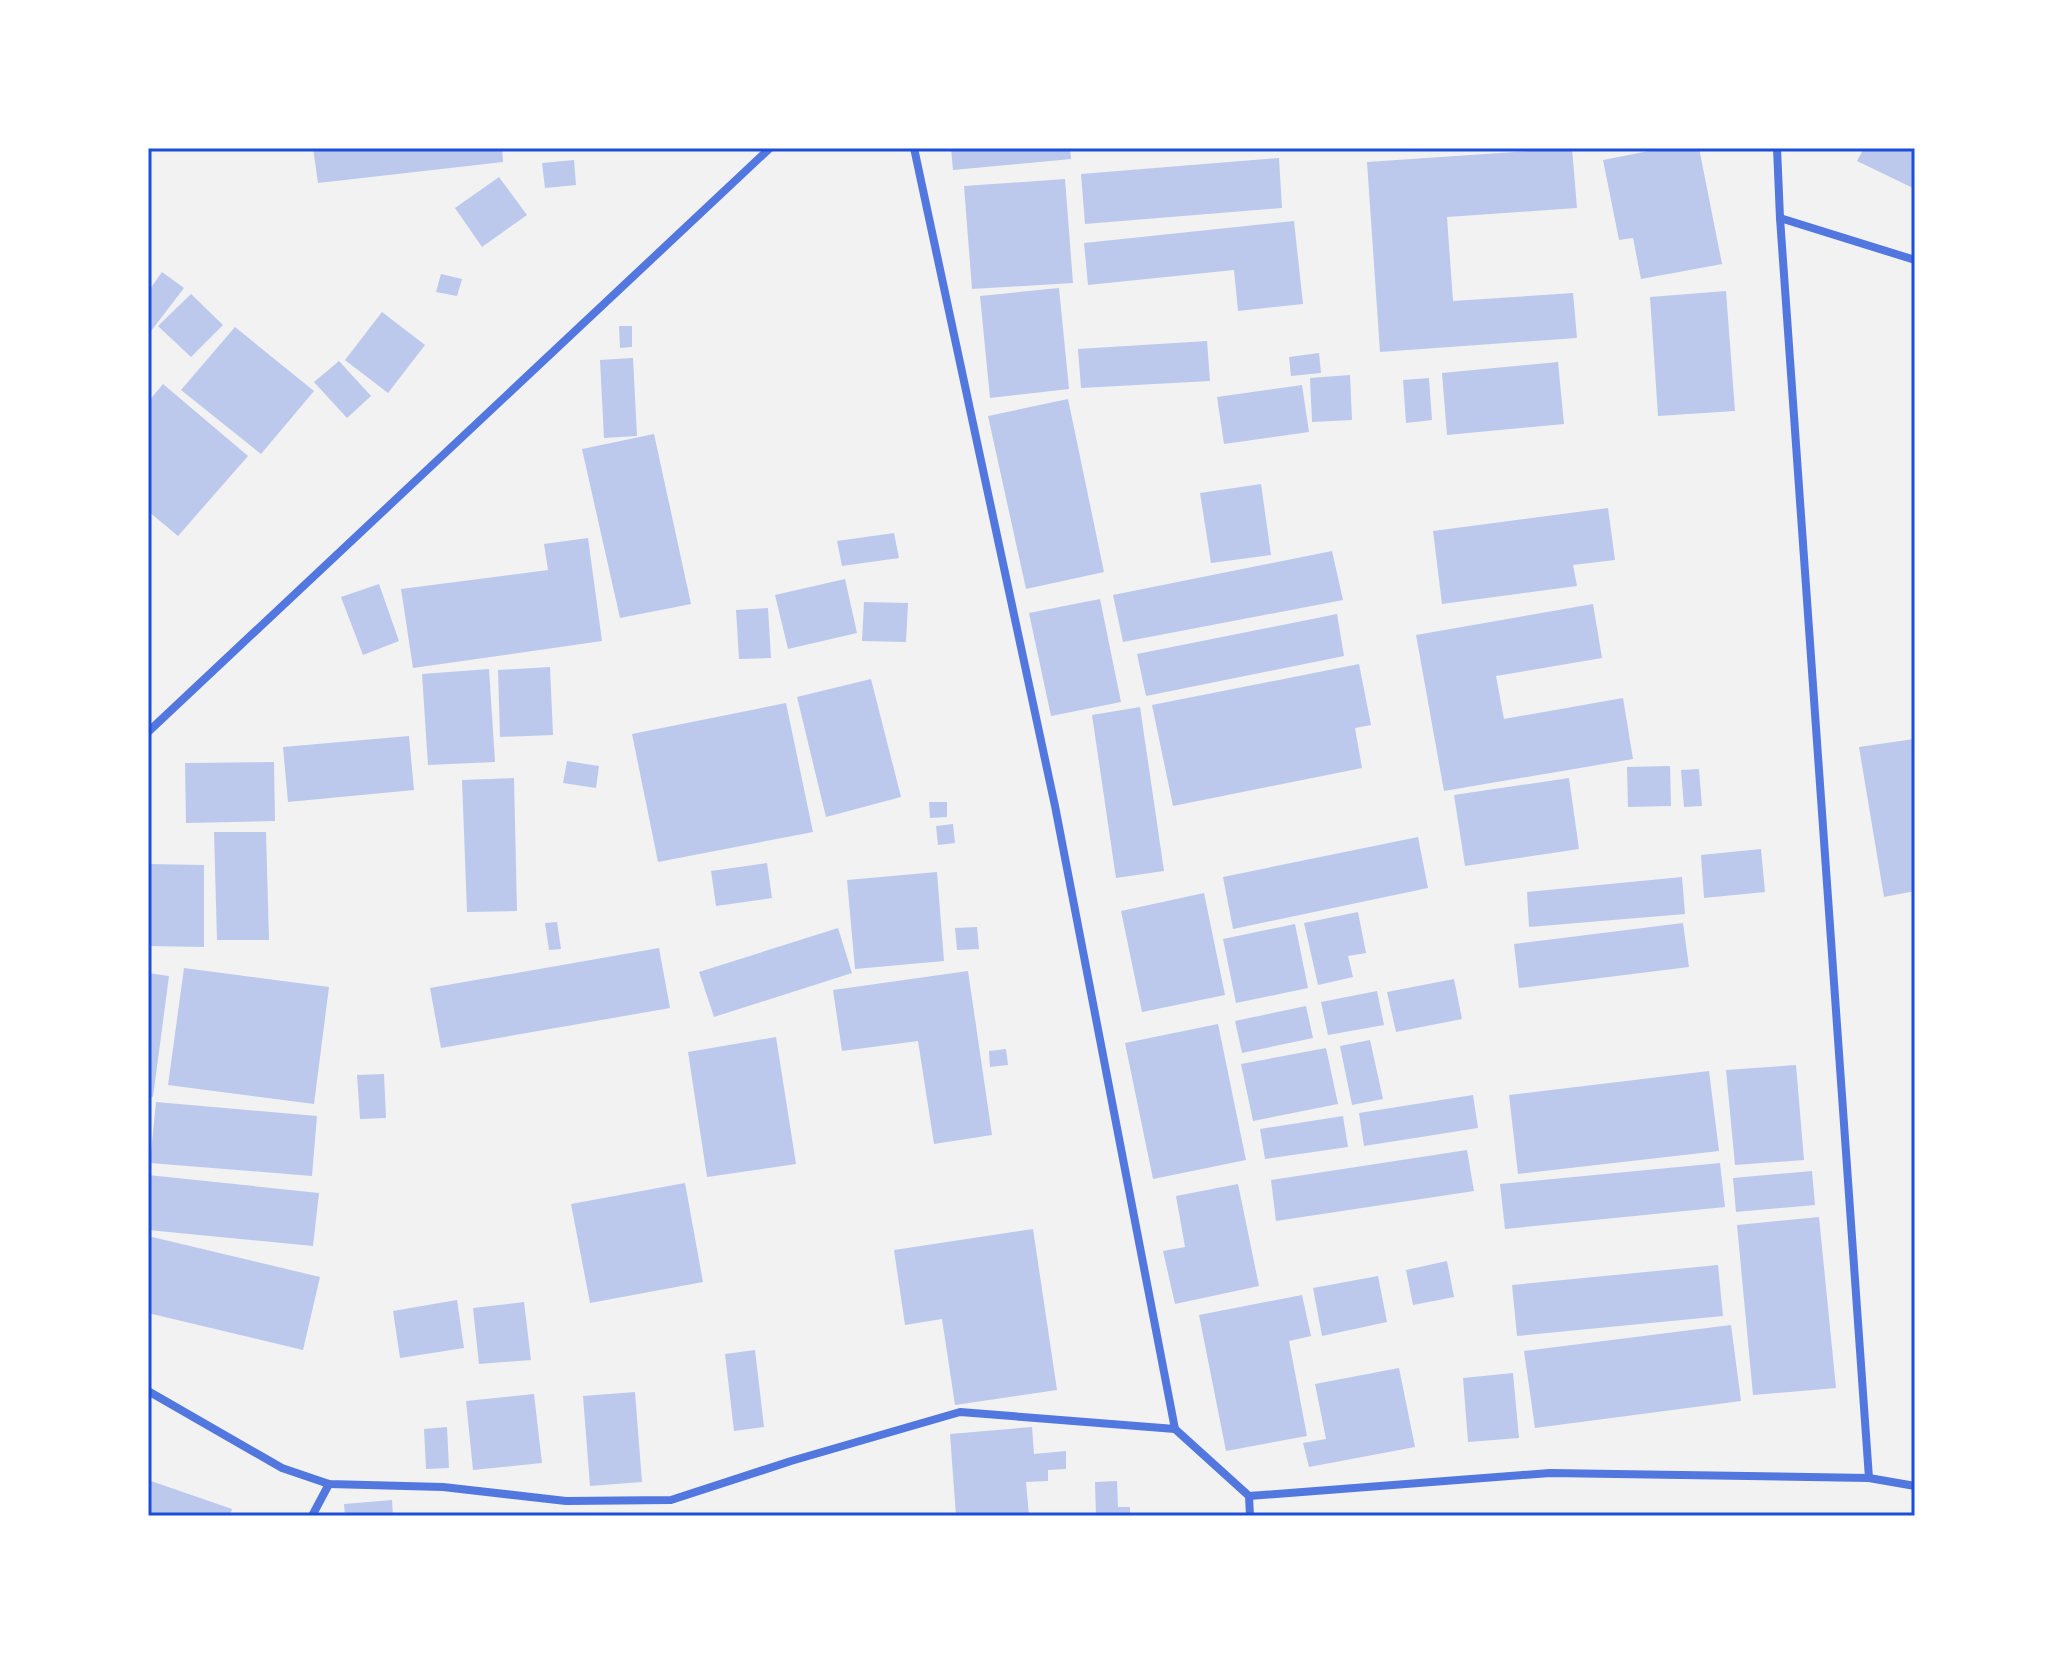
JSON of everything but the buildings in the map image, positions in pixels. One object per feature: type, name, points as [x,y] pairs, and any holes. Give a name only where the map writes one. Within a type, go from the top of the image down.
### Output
[{"type":"street","points":[[148,732],[770,148]]},
{"type":"street","points":[[914,148],[1055,806],[1175,1429],[1249,1496],[1250,1516]]},
{"type":"street","points":[[1777,148],[1869,1478]]},
{"type":"street","points":[[1780,218],[1915,260]]},
{"type":"street","points":[[148,1391],[282,1468],[329,1484],[443,1487],[566,1501],[671,1500],[960,1412],[1175,1429]]},
{"type":"street","points":[[1249,1496],[1550,1473],[1869,1478],[1915,1486]]},
{"type":"street","points":[[312,1516],[329,1484]]}]
